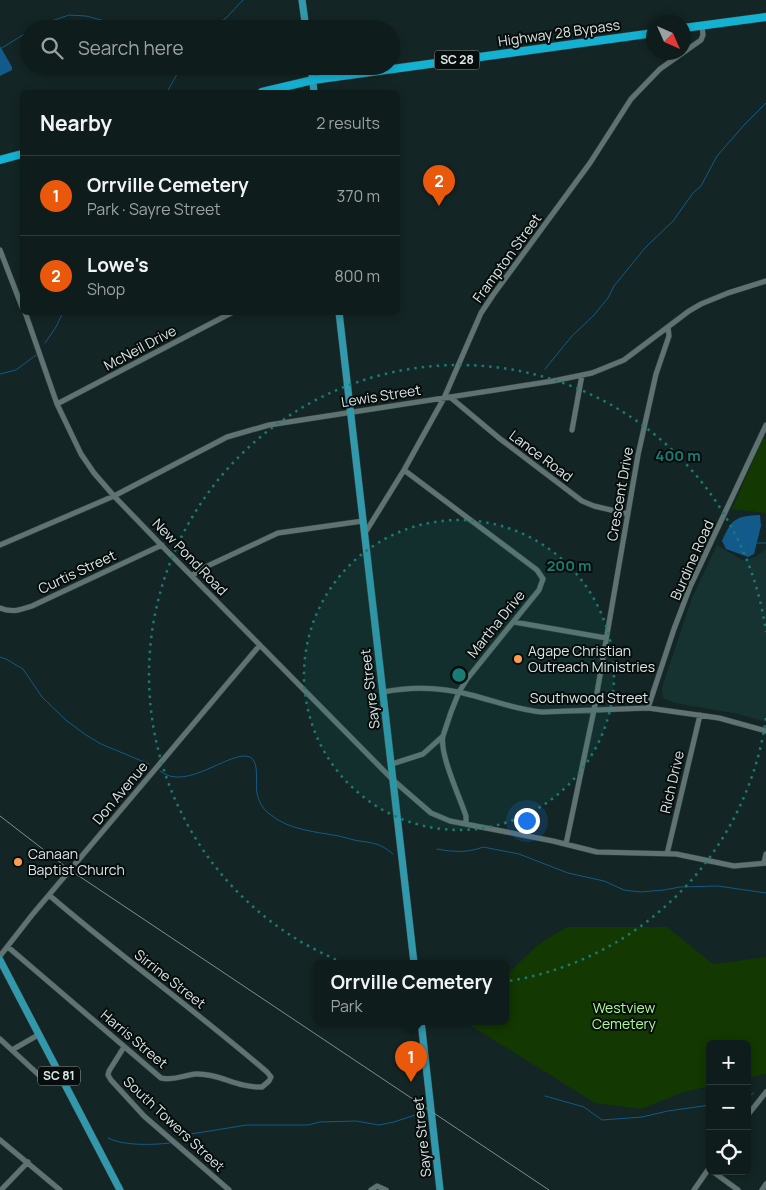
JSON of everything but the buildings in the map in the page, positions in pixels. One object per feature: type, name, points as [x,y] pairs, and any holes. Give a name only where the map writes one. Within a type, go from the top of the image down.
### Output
[{"type":"highway","points":[[691,27],[766,17]]},
{"type":"highway","name":"Highway 28 Bypass","points":[[400,68],[646,34]]},
{"type":"highway","name":"Highway 28 Bypass","points":[[270,90],[312,80],[348,75]]},
{"type":"highway","points":[[0,160],[20,155]]},
{"type":"main road","points":[[302,0],[305,20]]},
{"type":"main road","points":[[312,75],[314,90]]},
{"type":"main road","name":"Sayre Street","points":[[339,315],[414,960]]},
{"type":"main road","name":"SC 81","points":[[0,958],[38,1035],[120,1190]]},
{"type":"main road","name":"Sayre Street","points":[[421,1025],[440,1190]]},
{"type":"street","name":"Frampton Street","points":[[365,533],[404,470],[444,398],[481,312],[590,163],[632,99],[660,70],[701,40],[703,35],[702,26]]},
{"type":"street","points":[[0,250],[20,299]]},
{"type":"street","name":"Lewis Street","points":[[0,545],[114,496],[213,444],[238,433],[269,425],[444,398],[603,370],[624,360],[702,304],[766,281]]},
{"type":"street","name":"New Pond Road","points":[[26,315],[57,404],[81,454],[114,496],[393,780],[431,813],[450,821],[597,852],[676,854],[734,866],[765,863]]},
{"type":"street","name":"McNeil Drive","points":[[57,404],[228,315]]},
{"type":"street","name":"Crescent Drive","points":[[566,844],[594,710],[651,394],[667,344],[669,336],[668,327]]},
{"type":"street","points":[[572,430],[582,375]]},
{"type":"street","name":"Lance Road","points":[[450,397],[499,438],[582,501],[594,506],[628,514]]},
{"type":"street","name":"Burdine Road","points":[[648,708],[674,628],[690,587],[766,425]]},
{"type":"street","name":"Martha Drive","points":[[392,764],[424,754],[443,736],[459,692],[472,672],[539,590],[543,579],[540,572],[404,470]]},
{"type":"street","points":[[192,576],[199,570],[278,534],[363,521]]},
{"type":"street","name":"Curtis Street","points":[[0,608],[16,611],[32,606],[162,545]]},
{"type":"street","points":[[514,622],[606,638]]},
{"type":"street","name":"Don Avenue","points":[[0,958],[49,895],[260,645]]},
{"type":"street","name":"Southwood Street","points":[[383,692],[415,688],[438,689],[459,692],[525,710],[542,712],[648,708],[700,715],[766,730]]},
{"type":"street","name":"Rich Drive","points":[[667,854],[700,715]]},
{"type":"street","points":[[443,736],[442,741],[446,760],[466,816],[466,824]]},
{"type":"street","points":[[765,863],[766,854]]},
{"type":"street","name":"Sirrine Street","points":[[49,895],[130,962],[229,1039],[267,1072],[271,1077],[267,1083]]},
{"type":"street","name":"Harris Street","points":[[8,947],[161,1078],[175,1080],[196,1074],[212,1075],[248,1088],[262,1087],[267,1083]]},
{"type":"street","points":[[12,1050],[38,1035]]},
{"type":"street","points":[[0,1040],[40,1076]]},
{"type":"street","name":"South Towers Street","points":[[124,1047],[109,1071],[108,1075],[111,1080],[144,1116],[228,1190]]},
{"type":"street","points":[[751,1111],[766,1092]]},
{"type":"street","points":[[0,1140],[60,1190]]},
{"type":"street","points":[[2,1190],[28,1162]]},
{"type":"street","points":[[694,1190],[706,1174]]},
{"type":"street","points":[[718,1175],[738,1190]]},
{"type":"street","points":[[762,1190],[766,1184]]},
{"type":"street","points":[[372,1189],[377,1186],[386,1190]]},
{"type":"shaded area","points":[[717,545],[742,560],[755,557],[766,549],[766,722],[738,714],[675,703],[663,698],[662,687],[692,598]]},
{"type":"green space","points":[[763,438],[766,440],[766,513],[732,509]]},
{"type":"green space","name":"Westview Cemetery","points":[[567,927],[667,927],[713,964],[766,957],[766,1074],[751,1077],[751,1040],[706,1040],[706,1087],[684,1092],[641,1109],[595,1103],[470,1025],[509,1025],[509,972],[539,944]]},
{"type":"water","points":[[0,46],[12,70],[0,76]]},
{"type":"water","points":[[760,515],[761,526],[754,554],[748,557],[726,549],[722,541],[735,520],[745,516]]},
{"type":"waterway","points":[[223,20],[243,0]]},
{"type":"waterway","points":[[55,20],[69,15],[86,16],[101,20]]},
{"type":"waterway","points":[[2,48],[20,37]]},
{"type":"waterway","points":[[168,90],[177,75]]},
{"type":"waterway","points":[[545,369],[572,336],[594,315],[608,298],[614,286],[645,248],[673,221],[693,193],[701,186],[717,156],[766,103]]},
{"type":"waterway","points":[[45,343],[62,315]]},
{"type":"waterway","points":[[0,374],[16,370],[36,355]]},
{"type":"waterway","points":[[757,543],[766,543]]},
{"type":"waterway","points":[[0,657],[23,669],[42,697],[67,721],[86,735],[101,744],[149,764]]},
{"type":"waterway","points":[[160,771],[171,776],[182,777],[242,756],[250,757],[255,763],[257,793],[260,803],[266,811],[278,820],[304,830],[375,844],[393,854]]},
{"type":"waterway","points":[[437,849],[460,851],[483,847],[519,854],[568,873],[604,881],[624,890],[640,892],[680,887],[718,886],[766,893]]},
{"type":"waterway","points":[[545,1096],[584,1107],[602,1120],[642,1117],[706,1106]]},
{"type":"waterway","points":[[191,1134],[247,1125],[308,1125],[320,1122],[356,1121],[379,1125],[415,1115]]},
{"type":"waterway","points":[[108,1138],[129,1144],[170,1143]]},
{"type":"railway","points":[[0,816],[70,870],[549,1190]]},
{"type":"place","name":"Lowe's","points":[[439,206]]},
{"type":"place","name":"Agape Christian Outreach Ministries","points":[[518,659]]},
{"type":"place","name":"Canaan Baptist Church","points":[[18,862]]},
{"type":"place","name":"Orrville Cemetery","points":[[411,1082]]}]
